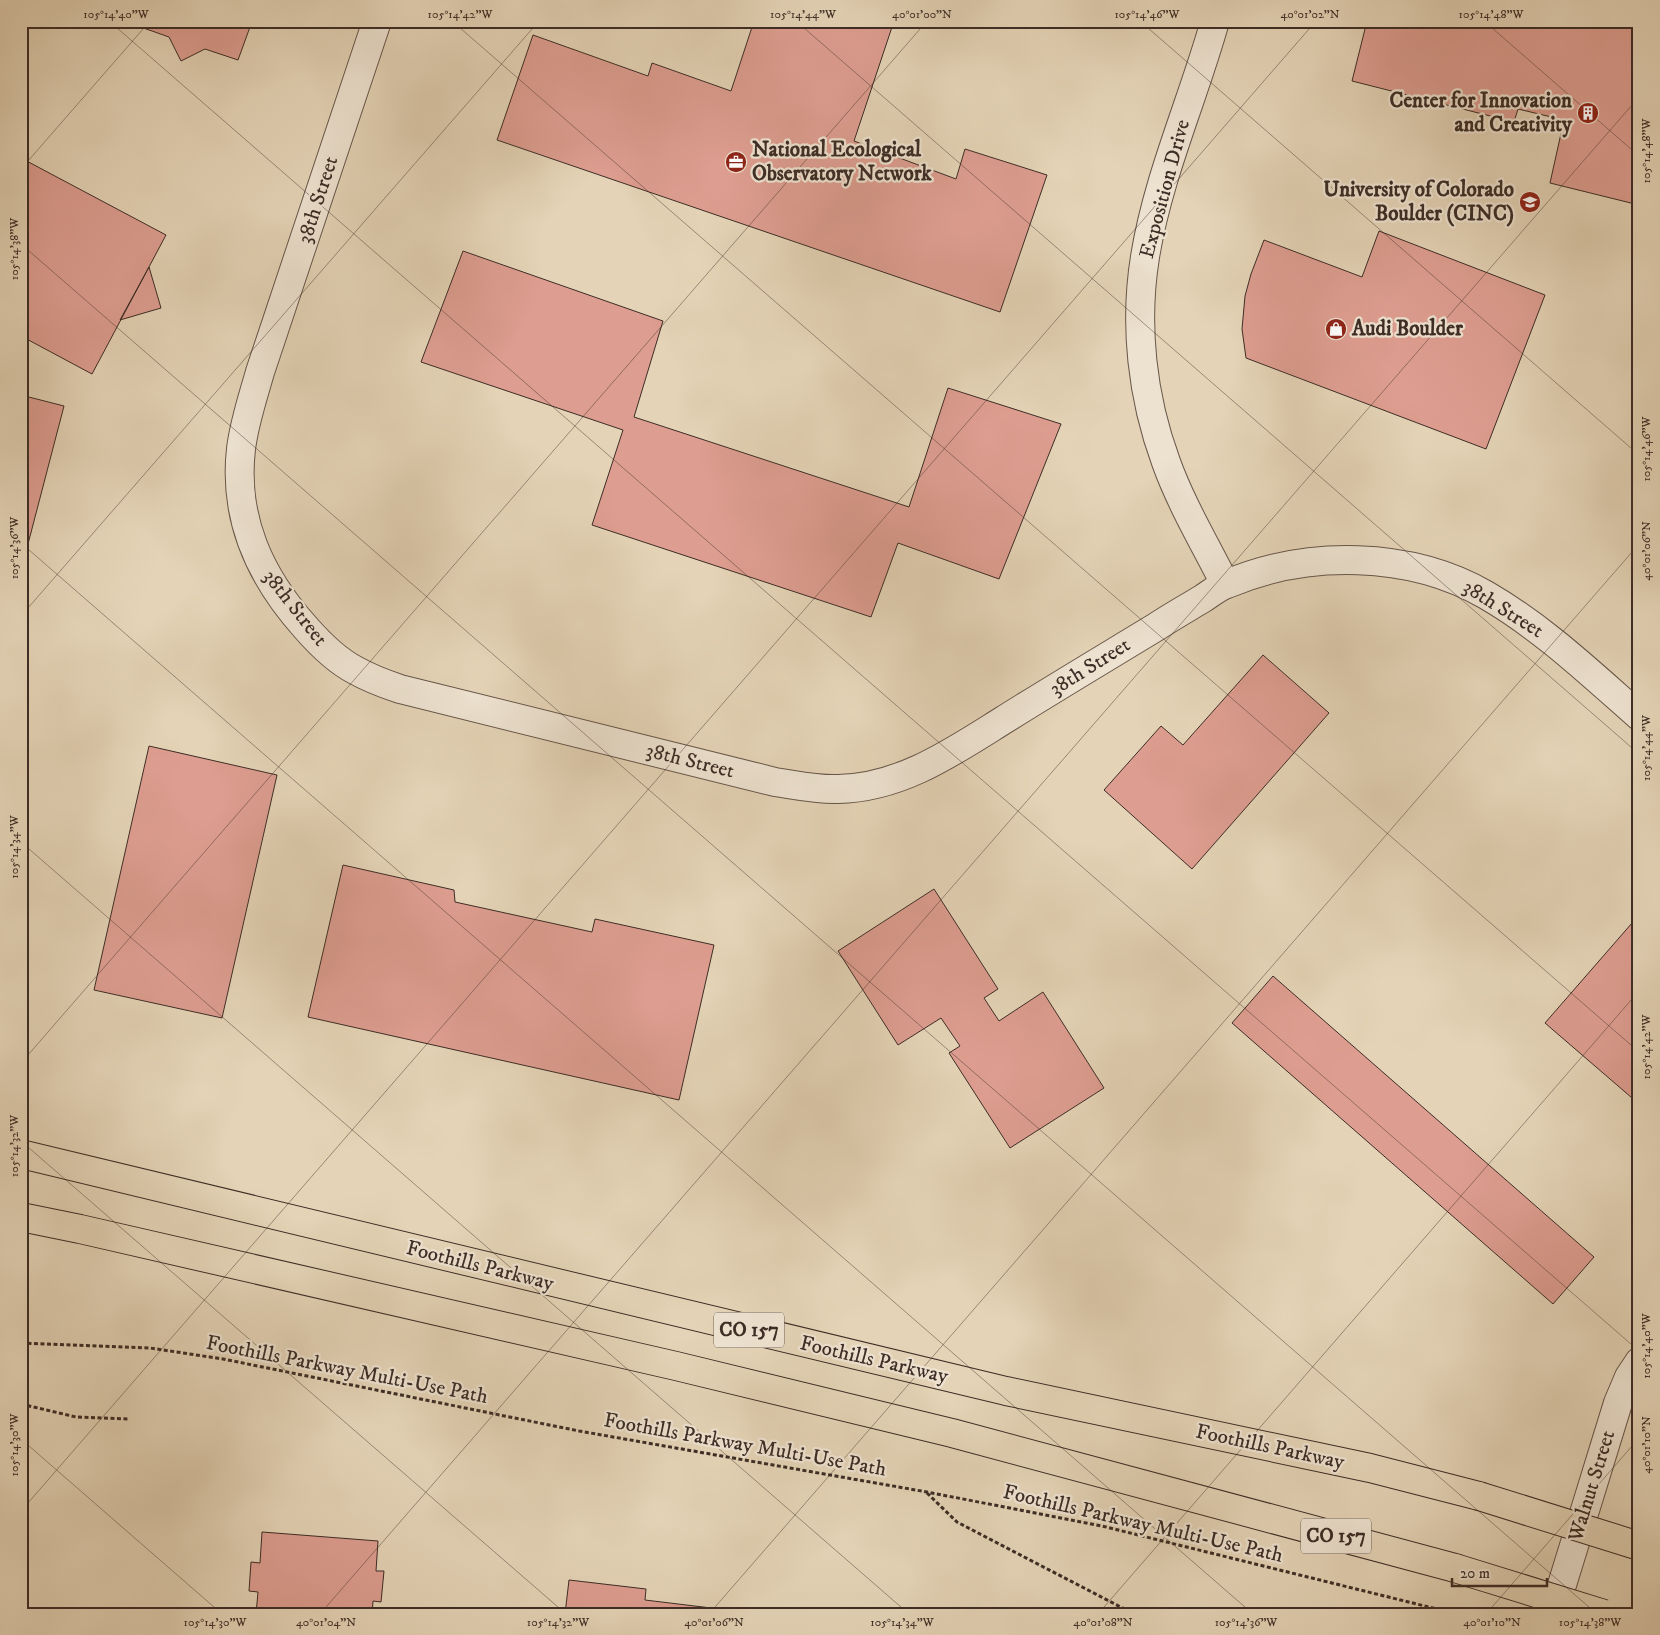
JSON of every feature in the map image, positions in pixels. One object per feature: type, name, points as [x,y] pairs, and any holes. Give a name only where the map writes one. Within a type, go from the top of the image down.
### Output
[{"type":"highway","name":"Foothills Parkway","points":[[21,1154],[1006,1391],[1370,1468],[1479,1496],[1639,1546]]},
{"type":"highway","name":"CO 157","points":[[21,1217],[657,1362],[952,1433],[1455,1568],[1604,1614]]},
{"type":"street","name":"38th Street","points":[[377,21],[260,372],[246,422],[241,450],[240,477],[246,521],[257,556],[278,594],[315,638],[354,669],[400,689],[775,782],[800,786],[852,789],[879,784],[920,770],[966,744],[1225,584],[1288,565],[1358,560],[1397,564],[1450,578],[1486,595],[1527,621],[1560,647],[1639,716]]},
{"type":"street","name":"Exposition Drive","points":[[1215,21],[1153,218],[1145,256],[1140,293],[1140,314],[1144,373],[1152,415],[1160,443],[1176,487],[1225,584]]},
{"type":"street","name":"Walnut Street","points":[[1553,1614],[1618,1403],[1629,1377],[1639,1362]]},
{"type":"path","name":"Foothills Parkway Multi-Use Path","points":[[21,1343],[150,1348],[223,1359],[586,1432],[927,1492],[1102,1526],[1458,1614]]},
{"type":"path","points":[[21,1404],[76,1417],[128,1419]]},
{"type":"path","points":[[927,1492],[957,1522],[1134,1614]]},
{"type":"building","points":[[136,21],[261,21],[250,27],[238,60],[205,49],[181,61],[169,37],[135,25]]},
{"type":"building","name":"National Ecological Observatory Network","points":[[754,21],[894,21],[854,141],[956,179],[965,149],[1047,175],[1000,312],[497,140],[533,35],[648,76],[652,63],[731,91]]},
{"type":"building","name":"Center for Innovation and Creativity","points":[[1367,21],[1639,21],[1639,205],[1550,183],[1564,120],[1518,109],[1514,122],[1352,81]]},
{"type":"building","points":[[21,158],[166,235],[92,374],[21,336]]},
{"type":"building","points":[[1379,231],[1545,295],[1486,449],[1246,358],[1242,329],[1245,296],[1264,240],[1362,277]]},
{"type":"building","points":[[463,251],[663,321],[634,417],[909,507],[948,388],[1061,424],[999,579],[898,543],[871,617],[592,525],[623,430],[421,362]]},
{"type":"building","points":[[149,267],[161,308],[120,320]]},
{"type":"building","points":[[21,395],[64,406],[28,544],[21,542]]},
{"type":"building","points":[[1263,655],[1329,713],[1192,869],[1104,790],[1161,726],[1183,745]]},
{"type":"building","points":[[149,746],[277,775],[222,1018],[94,990]]},
{"type":"building","points":[[343,865],[454,890],[455,902],[592,932],[595,919],[714,945],[679,1100],[308,1017]]},
{"type":"building","points":[[934,889],[998,989],[984,998],[999,1021],[1043,992],[1104,1088],[1010,1148],[949,1053],[960,1046],[941,1018],[898,1045],[838,951]]},
{"type":"building","points":[[1639,915],[1639,1104],[1545,1023]]},
{"type":"building","points":[[1273,976],[1594,1257],[1553,1304],[1232,1023]]},
{"type":"building","points":[[262,1532],[378,1541],[376,1571],[384,1571],[381,1602],[373,1601],[372,1614],[256,1614],[258,1592],[249,1591],[251,1562],[260,1563]]},
{"type":"building","points":[[569,1580],[646,1589],[645,1600],[761,1614],[565,1614]]},
{"type":"place","name":"Center for Innovation and Creativity","points":[[1588,113]]},
{"type":"place","name":"National Ecological Observatory Network","points":[[736,162]]},
{"type":"place","name":"University of Colorado Boulder (CINC)","points":[[1530,202]]},
{"type":"place","name":"Audi Boulder","points":[[1336,329]]}]
